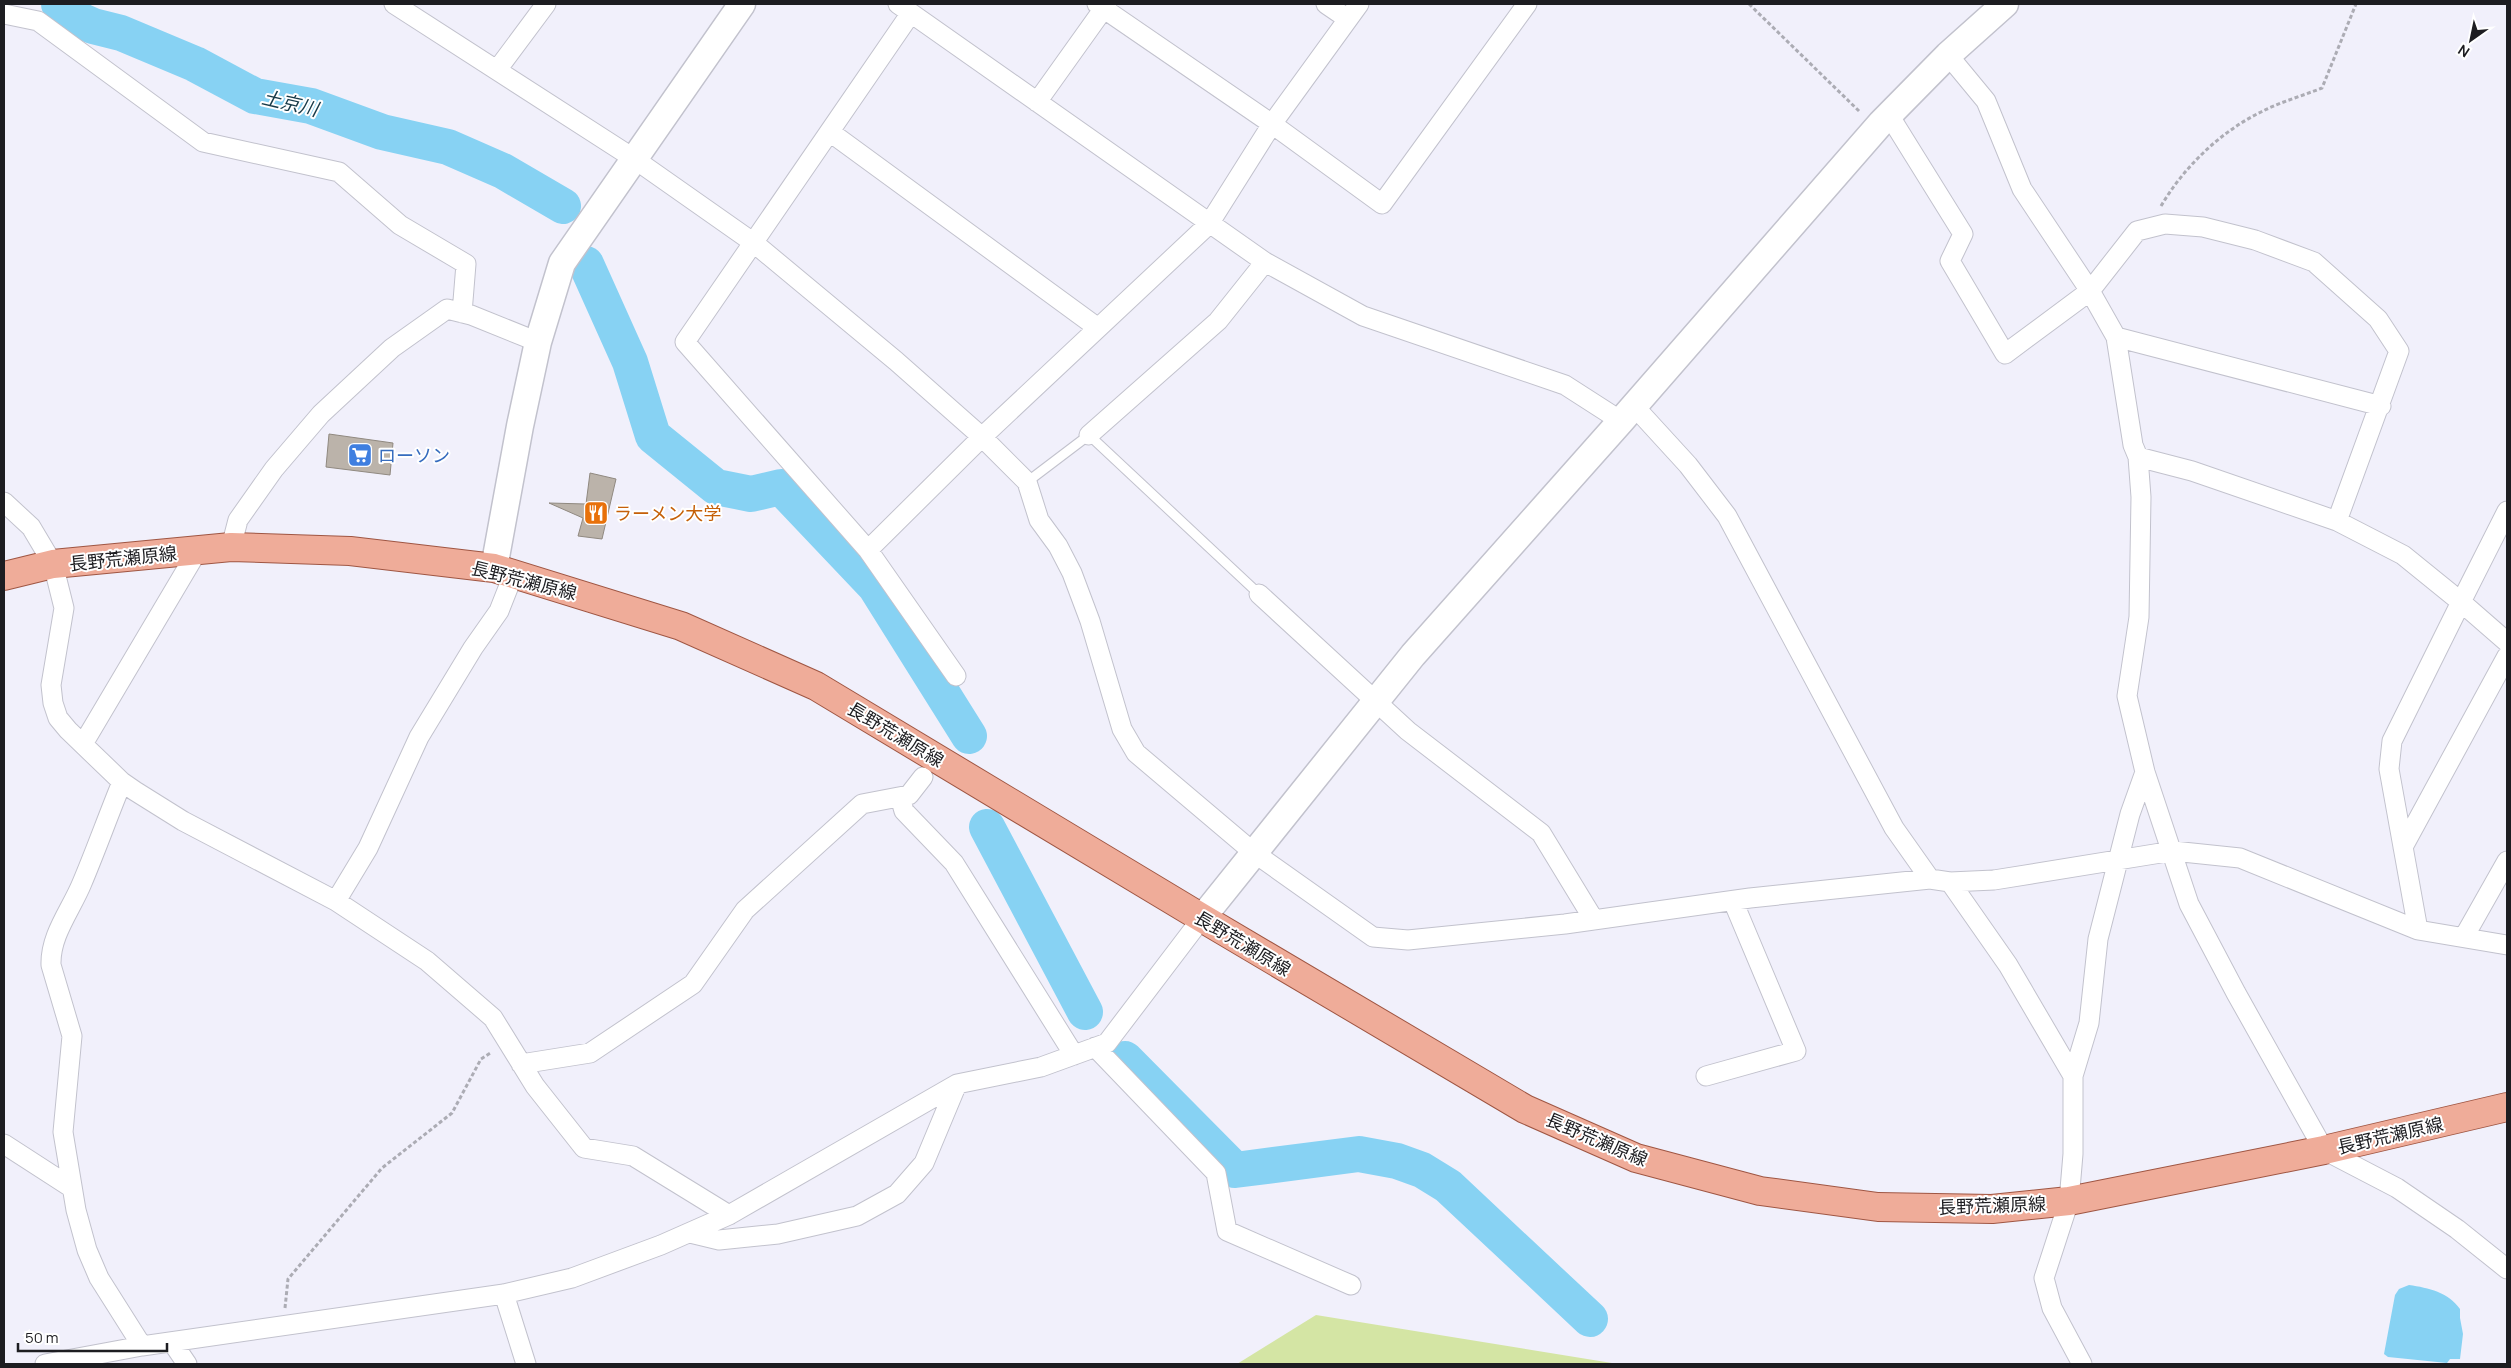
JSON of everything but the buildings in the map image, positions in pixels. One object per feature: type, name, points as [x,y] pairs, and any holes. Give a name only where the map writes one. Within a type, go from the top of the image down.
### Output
[{"type":"main road","name":"長野荒瀬原線","points":[[4,576],[53,564],[231,547],[350,552],[504,571],[681,626],[816,686],[1525,1109],[1636,1158],[1760,1191],[1878,1206],[1992,1209],[2069,1201],[2324,1150],[2507,1107]]},
{"type":"street","points":[[394,4],[633,158],[754,243],[896,361],[982,437],[1027,482],[1039,520],[1058,546],[1072,573],[1090,621],[1122,729],[1136,753],[1253,852],[1373,937],[1408,940],[1594,920],[1733,901],[1930,879],[1950,882],[1994,880],[2173,851],[2240,858],[2418,930],[2507,945]]},
{"type":"street","points":[[497,70],[546,4]]},
{"type":"street","points":[[336,901],[368,848],[419,737],[473,648],[499,611],[520,426],[538,342],[562,263],[633,158],[742,4]]},
{"type":"street","points":[[1326,4],[1348,19]]},
{"type":"street","points":[[868,550],[982,437],[1210,224],[1272,124],[1359,4]]},
{"type":"street","points":[[1037,102],[1103,5],[1382,204],[1527,4]]},
{"type":"street","points":[[45,1364],[142,1346],[504,1294],[572,1278],[690,1233],[729,1215],[957,1084],[1041,1067],[1107,1043],[1253,852],[1413,655],[1883,122],[1948,55],[2004,4]]},
{"type":"street","points":[[956,676],[868,550],[684,342],[830,132],[904,8],[1265,262],[1363,316],[1565,385],[1628,413],[1688,465],[1727,516],[1894,828],[1930,879]]},
{"type":"street","points":[[4,14],[38,20],[203,142],[338,172],[400,225],[466,264],[462,312]]},
{"type":"street","points":[[1948,55],[1986,101],[2022,189],[2090,291],[2116,337],[2133,445],[2138,457],[2141,497],[2139,617],[2127,696],[2145,772],[2173,851],[2189,904],[2236,993],[2324,1150],[2397,1188],[2457,1229],[2507,1269]]},
{"type":"street","points":[[1883,122],[1962,234],[1950,261],[2005,354],[2090,291],[2137,230],[2165,224],[2204,227],[2254,240],[2314,262],[2378,319],[2399,351],[2381,406],[2337,521]]},
{"type":"street","points":[[830,132],[1098,328]]},
{"type":"street","points":[[1089,435],[1218,321],[1265,262]]},
{"type":"street","points":[[231,547],[238,520],[274,469],[321,414],[392,348],[447,309],[462,312],[538,342]]},
{"type":"street","points":[[2116,337],[2381,406]]},
{"type":"street","points":[[2138,457],[2192,471],[2337,521],[2404,555],[2507,642]]},
{"type":"street","points":[[4,502],[31,527],[53,564],[64,608],[51,685],[53,703],[58,718],[83,744],[122,782],[183,820],[336,901],[427,961],[493,1018],[535,1086],[584,1148],[633,1156],[729,1215]]},
{"type":"street","points":[[2418,930],[2389,769],[2392,741],[2507,511]]},
{"type":"street","points":[[83,744],[198,550]]},
{"type":"street","points":[[1260,594],[1408,731],[1540,833],[1594,920]]},
{"type":"street","points":[[2403,847],[2507,656]]},
{"type":"street","points":[[2082,1364],[2052,1308],[2044,1278],[2069,1201],[2072,1154],[2072,1076],[2089,1023],[2098,939],[2130,814],[2145,772]]},
{"type":"street","points":[[521,1064],[590,1053],[693,984],[745,910],[862,804],[909,795],[922,777]]},
{"type":"street","points":[[122,782],[82,884],[54,940],[51,954],[52,965],[72,1036],[63,1132],[72,1188],[87,1250],[99,1278],[142,1346]]},
{"type":"street","points":[[900,797],[904,811],[954,863],[1074,1055]]},
{"type":"street","points":[[2464,937],[2507,861]]},
{"type":"street","points":[[1950,882],[2008,965],[2072,1076]]},
{"type":"street","points":[[1706,1076],[1796,1051],[1733,901]]},
{"type":"street","points":[[1096,1047],[1216,1173],[1227,1231],[1352,1285]]},
{"type":"street","points":[[690,1233],[719,1240],[778,1234],[857,1216],[897,1194],[924,1163],[957,1084]]},
{"type":"street","points":[[4,1144],[72,1188]]},
{"type":"street","points":[[504,1294],[526,1364]]},
{"type":"street","points":[[172,1342],[186,1364]]},
{"type":"lane","points":[[1027,482],[1089,435],[1260,594]]},
{"type":"path","points":[[1749,4],[1883,122]]},
{"type":"path","points":[[2148,228],[2176,181],[2223,135],[2261,112],[2322,88],[2356,4]]},
{"type":"path","points":[[283,1326],[288,1279],[382,1168],[452,1113],[481,1059],[508,1041]]},
{"type":"green space","points":[[1316,1315],[1618,1364],[1237,1364]]},
{"type":"water","points":[[2409,1285],[2431,1289],[2444,1295],[2450,1298],[2460,1309],[2463,1334],[2460,1359],[2450,1359],[2447,1363],[2388,1357],[2384,1354],[2395,1295],[2399,1289]]},
{"type":"waterway","name":"土京川","points":[[59,4],[71,16],[93,26],[121,33],[195,64],[255,96],[311,106],[382,132],[448,147],[503,171],[563,206]]},
{"type":"waterway","points":[[586,264],[630,362],[653,436],[716,487],[751,494],[781,487],[875,586],[969,736]]},
{"type":"waterway","points":[[987,827],[1085,1012]]},
{"type":"waterway","points":[[1125,1059],[1235,1170],[1359,1154],[1397,1161],[1422,1170],[1448,1186],[1590,1319]]},
{"type":"place","name":"ローソン","points":[[360,455]]},
{"type":"place","name":"ラーメン大学","points":[[596,513]]}]
